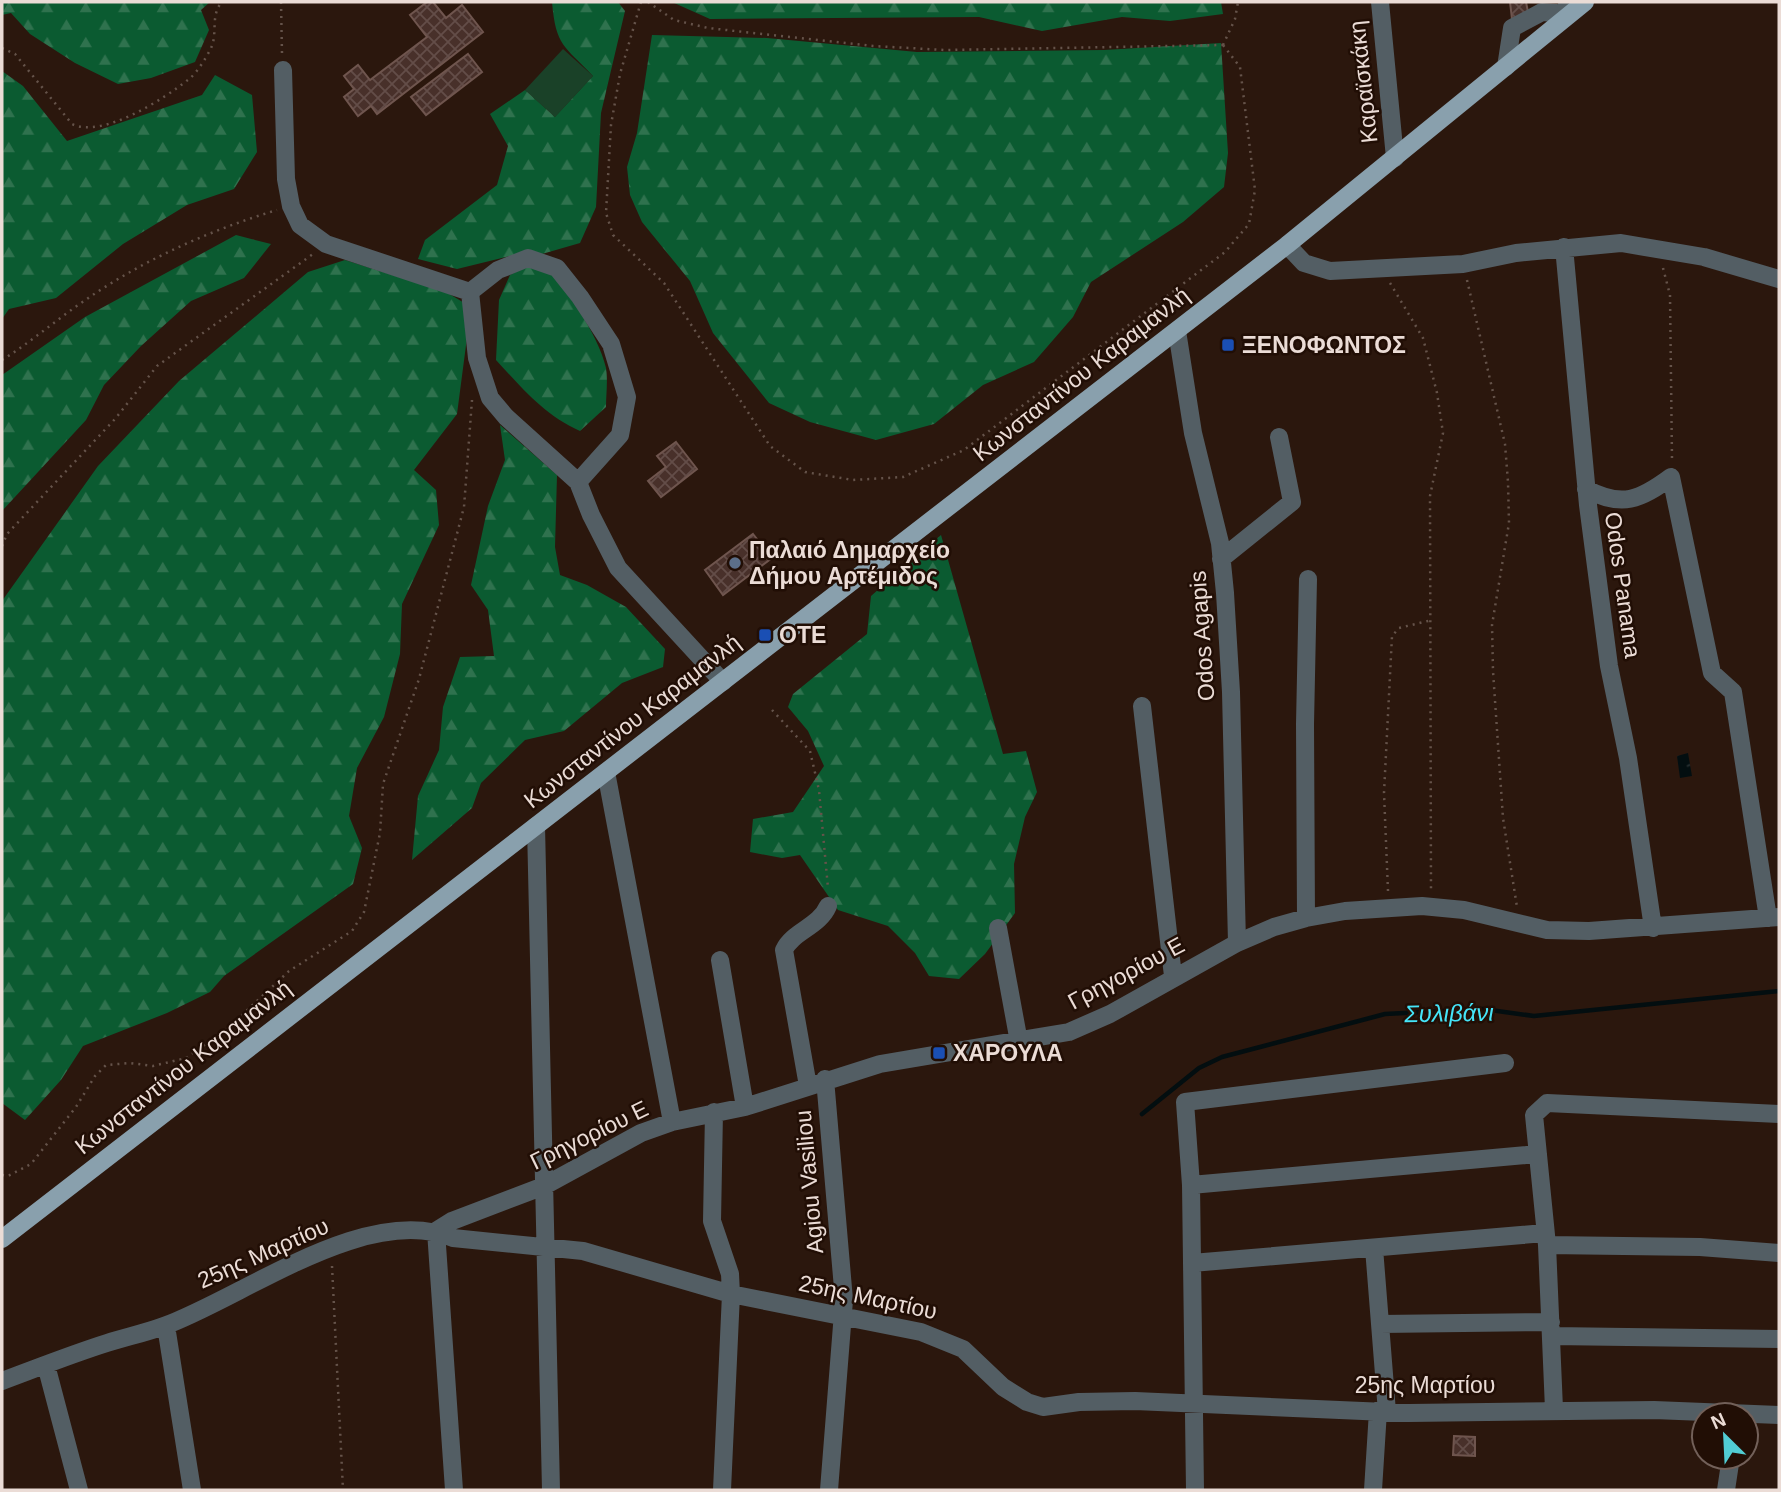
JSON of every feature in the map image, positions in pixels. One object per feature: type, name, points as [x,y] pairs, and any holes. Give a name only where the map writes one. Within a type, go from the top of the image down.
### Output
[{"type":"main road","name":"Κωνσταντίνου Καραμανλή","points":[[2,1239],[1177,331],[1506,67],[1568,8],[1585,2]]},
{"type":"street","name":"Καραϊσκάκη","points":[[1380,2],[1395,158]]},
{"type":"street","points":[[1506,67],[1512,28],[1542,12],[1568,8]]},
{"type":"street","points":[[282,70],[286,179],[291,206],[300,225],[326,244],[470,292]]},
{"type":"street","points":[[1287,245],[1304,263],[1318,269],[1352,271],[1380,267],[1396,269],[1462,264],[1564,247],[1621,243],[1704,257],[1779,279]]},
{"type":"street","name":"Odos Panama","points":[[1564,247],[1587,489],[1609,666],[1628,758],[1653,928]]},
{"type":"street","points":[[470,292],[498,270],[528,258],[556,268],[580,297],[611,344],[627,397],[620,435],[578,482]]},
{"type":"street","points":[[470,292],[483,384],[489,398],[506,417],[578,482],[591,515],[618,568],[723,682]]},
{"type":"street","name":"Odos Agapis","points":[[1177,331],[1193,433],[1221,559],[1231,692],[1237,943]]},
{"type":"street","points":[[1221,559],[1292,502],[1279,437]]},
{"type":"street","points":[[1587,489],[1605,500],[1625,500],[1643,496],[1671,477],[1704,624],[1712,673],[1733,692],[1774,917]]},
{"type":"street","points":[[1306,918],[1304,724],[1308,579]]},
{"type":"street","points":[[1142,706],[1173,976]]},
{"type":"street","points":[[606,772],[672,1122]]},
{"type":"street","points":[[536,826],[551,1490]]},
{"type":"street","points":[[808,1086],[784,950],[788,942],[824,915],[828,906]]},
{"type":"street","name":"Γρηγορίου Ε","points":[[436,1231],[452,1221],[544,1186],[641,1133],[672,1122],[745,1107],[825,1079],[904,1059],[1069,1032],[1110,1014],[1173,976],[1237,943],[1274,927],[1306,918],[1389,908],[1431,907],[1464,910],[1521,925],[1568,930],[1653,928],[1774,917]]},
{"type":"street","points":[[998,928],[1019,1042]]},
{"type":"street","points":[[720,960],[745,1107]]},
{"type":"street","points":[[1195,1490],[1191,1185],[1185,1102],[1505,1063]]},
{"type":"street","name":"Agiou Vasiliou","points":[[825,1079],[843,1316],[838,1345],[829,1490]]},
{"type":"street","points":[[1554,1409],[1546,1239],[1534,1115],[1547,1103],[1654,1111],[1779,1114]]},
{"type":"street","points":[[714,1112],[712,1221],[730,1274],[731,1294],[722,1490]]},
{"type":"street","points":[[1191,1185],[1538,1154]]},
{"type":"street","points":[[436,1231],[454,1490]]},
{"type":"street","name":"25ης Μαρτίου","points":[[2,1381],[166,1326],[329,1248],[359,1239],[402,1232],[436,1231],[453,1238],[545,1245],[628,1262],[731,1294],[943,1339],[963,1349],[1003,1387],[1027,1402],[1043,1407],[1079,1402],[1382,1412],[1554,1409],[1690,1413]]},
{"type":"street","points":[[1192,1263],[1374,1248],[1546,1239],[1779,1254]]},
{"type":"street","points":[[1373,1490],[1382,1412],[1380,1324],[1374,1248]]},
{"type":"street","points":[[1380,1324],[1779,1339]]},
{"type":"street","points":[[166,1326],[192,1490]]},
{"type":"street","points":[[46,1365],[79,1490]]},
{"type":"street","name":"25ης Μαρτίου","points":[[1760,1415],[1779,1415]]},
{"type":"street","points":[[1726,1490],[1729,1471]]},
{"type":"path","points":[[2,48],[15,54],[72,124],[84,130],[108,124],[138,111],[191,78],[212,46],[217,7],[222,2]]},
{"type":"path","points":[[281,2],[282,70]]},
{"type":"path","points":[[641,2],[620,74],[611,125],[606,213],[613,235],[664,283],[770,446],[805,472],[853,480],[904,477],[964,450],[1225,252],[1249,225],[1255,190],[1240,67],[1223,46]]},
{"type":"path","points":[[648,2],[674,20],[708,28],[873,46],[945,50],[1223,46]]},
{"type":"path","points":[[1223,46],[1235,19],[1238,2]]},
{"type":"path","points":[[2,360],[34,340],[85,300],[158,258],[237,222],[291,206]]},
{"type":"path","points":[[2,546],[7,534],[115,419],[157,366],[326,244]]},
{"type":"path","points":[[1657,249],[1670,295],[1673,421],[1671,477]]},
{"type":"path","points":[[1462,264],[1505,443],[1509,523],[1492,625],[1493,671],[1503,817],[1521,925]]},
{"type":"path","points":[[1380,267],[1423,338],[1444,433],[1430,496],[1431,907]]},
{"type":"path","points":[[2,1175],[8,1176],[31,1164],[76,1107],[95,1076],[106,1065],[130,1062],[153,1066],[186,1058],[228,1028],[289,971],[352,931],[364,912],[380,833],[383,784],[419,679],[464,506],[473,393],[483,384]]},
{"type":"path","points":[[1389,908],[1384,793],[1392,636],[1399,628],[1432,620]]},
{"type":"path","points":[[772,709],[810,751],[819,790],[828,906]]},
{"type":"path","points":[[329,1248],[334,1282],[343,1490]]},
{"type":"green space","points":[[2,2],[210,2],[201,10],[209,30],[195,62],[151,78],[118,84],[75,63],[30,34],[11,13],[2,15]]},
{"type":"green space","points":[[552,2],[618,2],[625,11],[601,113],[596,207],[580,243],[542,254],[526,252],[457,269],[418,259],[425,240],[497,185],[508,146],[490,114],[525,90],[555,117],[593,76],[568,51],[559,37]]},
{"type":"green space","points":[[672,2],[1221,2],[1223,14],[1170,21],[1122,17],[1042,31],[979,17],[710,19]]},
{"type":"green space","points":[[652,35],[767,38],[917,52],[1104,50],[1221,43],[1228,153],[1224,187],[1183,222],[1091,282],[1073,317],[1034,362],[983,385],[934,424],[876,440],[810,422],[769,403],[713,333],[690,281],[642,222],[630,195],[627,167],[637,133]]},
{"type":"green space","points":[[563,49],[593,76],[555,117],[525,90]]},
{"type":"green space","points":[[2,71],[23,86],[67,141],[202,95],[215,75],[252,95],[257,152],[234,189],[187,205],[123,244],[56,298],[9,309],[2,319]]},
{"type":"green space","points":[[236,235],[271,244],[244,278],[191,301],[141,346],[104,385],[86,420],[2,511],[2,375],[85,317]]},
{"type":"green space","points":[[345,260],[446,292],[471,307],[457,414],[414,470],[436,490],[439,525],[402,604],[400,654],[384,717],[357,768],[349,816],[362,848],[353,884],[224,976],[210,992],[167,1013],[83,1046],[61,1080],[25,1120],[2,1103],[2,601],[98,466],[179,381],[308,272]]},
{"type":"green space","points":[[538,260],[579,310],[596,340],[606,368],[606,407],[580,431],[544,409],[496,360],[499,300],[510,275]]},
{"type":"green space","points":[[500,425],[557,475],[555,547],[560,575],[587,585],[626,607],[665,649],[663,667],[622,683],[564,731],[525,740],[481,783],[472,808],[412,860],[418,796],[439,750],[443,707],[460,657],[494,656],[488,610],[471,585],[488,506],[505,460]]},
{"type":"green space","points":[[941,535],[1003,754],[1026,751],[1037,792],[1025,817],[1014,864],[1015,913],[985,954],[959,979],[929,976],[915,953],[888,926],[838,910],[800,855],[782,858],[750,852],[753,819],[793,812],[824,766],[808,731],[788,707],[793,694],[867,634],[871,596]]},
{"type":"water","points":[[1688,753],[1692,776],[1680,778],[1677,756]]},
{"type":"building","points":[[427,2],[433,2],[446,18],[462,5],[483,32],[377,114],[371,106],[358,116],[344,97],[354,89],[344,76],[358,65],[370,80],[427,37],[410,15]]},
{"type":"building","points":[[1510,2],[1526,2],[1529,17],[1512,19]]},
{"type":"building","points":[[468,54],[482,72],[426,115],[411,97]]},
{"type":"building","points":[[676,442],[697,469],[661,497],[648,481],[666,467],[657,456]]},
{"type":"building","points":[[753,534],[772,558],[723,595],[705,570]]},
{"type":"building","points":[[1454,1436],[1475,1437],[1475,1456],[1453,1455]]},
{"type":"waterway","name":"Συλιβάνι","points":[[1142,1114],[1199,1068],[1222,1057],[1385,1014],[1483,1009],[1534,1016],[1779,991]]},
{"type":"place","name":"ΞΕΝΟΦΩΝΤΟΣ","points":[[1228,345]]},
{"type":"place","name":"Παλαιό Δημαρχείο Δήμου Αρτέμιδος","points":[[735,563]]},
{"type":"place","name":"ΟΤΕ","points":[[765,635]]},
{"type":"place","name":"ΧΑΡΟΥΛΑ","points":[[939,1053]]}]
